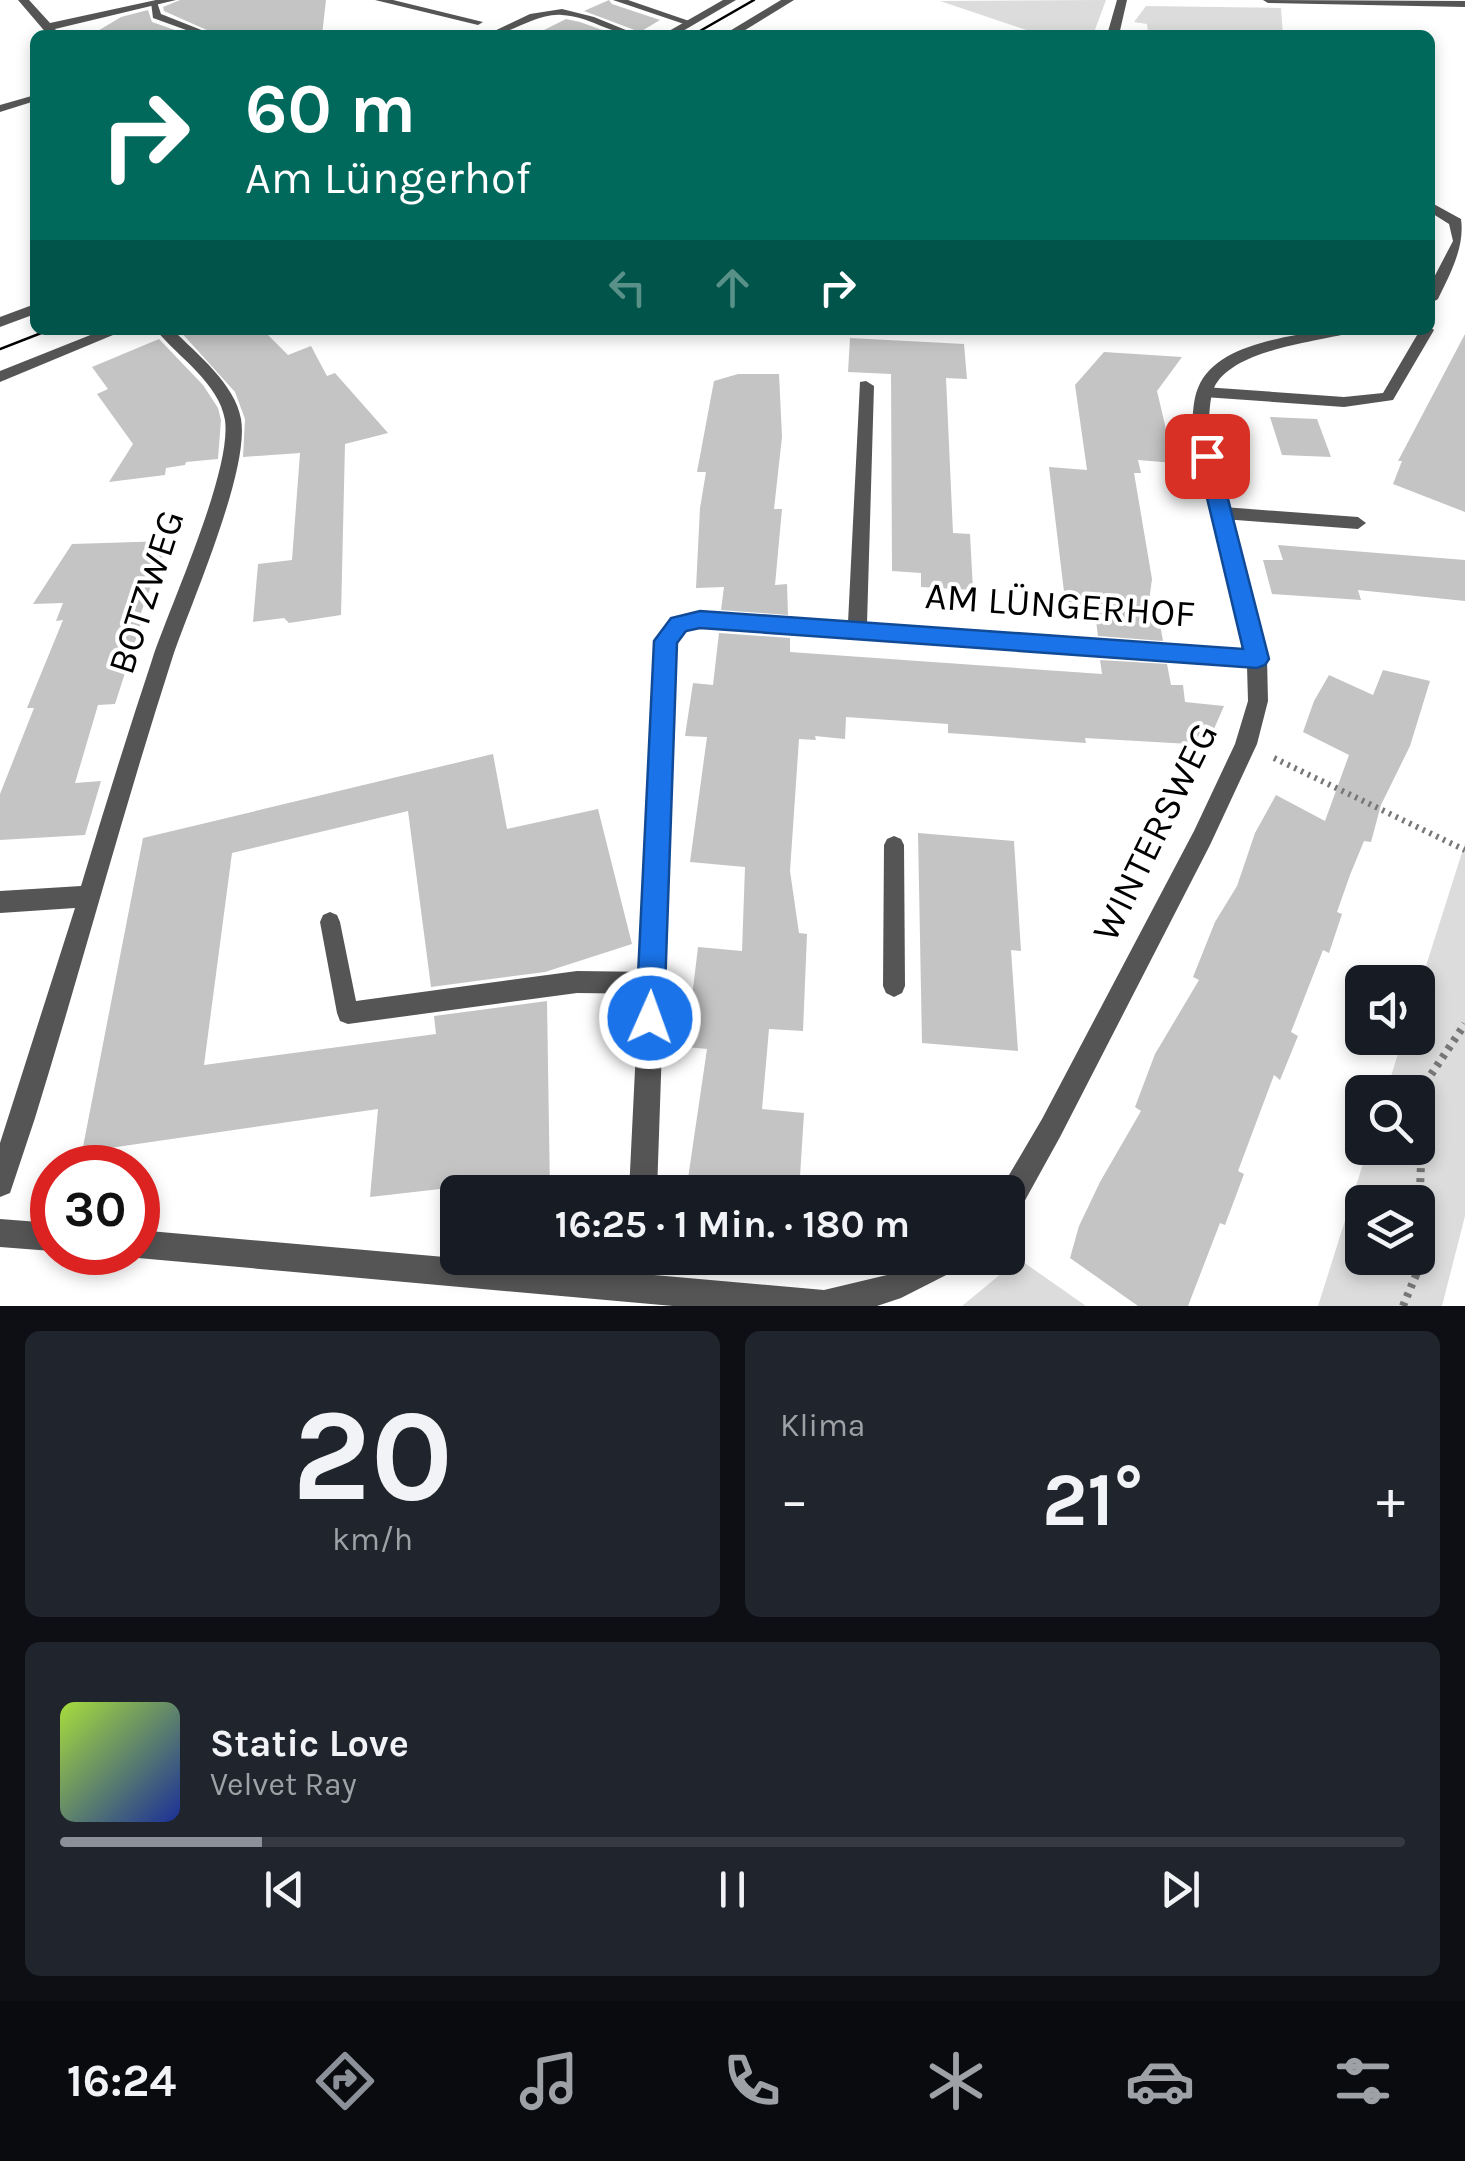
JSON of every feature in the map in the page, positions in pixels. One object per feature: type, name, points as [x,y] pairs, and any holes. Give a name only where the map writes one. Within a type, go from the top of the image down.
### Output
[{"type":"street","points":[[23,0],[50,30]]},
{"type":"street","points":[[55,30],[171,0]]},
{"type":"street","points":[[677,30],[731,0]]},
{"type":"street","points":[[738,30],[789,0]]},
{"type":"street","points":[[1114,30],[1122,0]]},
{"type":"street","points":[[1268,0],[1465,4]]},
{"type":"street","points":[[1435,209],[1456,222],[1460,241],[1435,289]]},
{"type":"street","points":[[0,322],[30,310]]},
{"type":"street","points":[[0,377],[105,335]]},
{"type":"street","name":"BOTZWEG","points":[[0,1182],[162,659],[229,460],[232,420],[215,386],[169,335]]},
{"type":"street","points":[[1204,392],[1212,376],[1241,356],[1324,335]]},
{"type":"street","points":[[857,632],[866,386]]},
{"type":"street","name":"WINTERSWEG","points":[[1024,1175],[1246,744],[1258,701],[1257,659],[1200,426],[1204,392]]},
{"type":"street","name":"AM LÜNGERHOF","points":[[644,1175],[666,641],[678,624],[700,620],[1257,659]]},
{"type":"street","points":[[0,902],[90,896]]},
{"type":"street","points":[[0,1233],[30,1235]]},
{"type":"street","points":[[160,1246],[640,1288],[715,1302],[824,1305],[891,1288],[917,1275]]},
{"type":"street","points":[[640,1275],[640,1288]]},
{"type":"lane","points":[[380,0],[478,22]]},
{"type":"lane","points":[[618,0],[690,23]]},
{"type":"lane","points":[[154,4],[156,16],[195,30]]},
{"type":"lane","points":[[501,30],[544,8],[565,9],[620,30]]},
{"type":"lane","points":[[0,109],[30,100]]},
{"type":"lane","points":[[1204,392],[1370,402],[1388,397],[1423,335]]},
{"type":"lane","points":[[1223,513],[1358,523]]},
{"type":"lane","points":[[894,845],[894,986]]},
{"type":"lane","points":[[330,922],[348,1013],[577,982],[652,983]]},
{"type":"path","points":[[1246,744],[1465,850]]},
{"type":"path","points":[[1420,1185],[1424,1086],[1465,1024]]},
{"type":"path","points":[[1402,1306],[1416,1275]]},
{"type":"shaded area","points":[[1106,0],[1095,30],[1026,30],[940,1]]},
{"type":"shaded area","points":[[1146,6],[1281,8],[1283,30],[1148,30],[1147,24],[1134,22]]},
{"type":"shaded area","points":[[1465,843],[1465,1216],[1442,1306],[1318,1306],[1345,1221],[1345,1275],[1435,1275],[1435,1185],[1356,1185],[1363,1165],[1435,1165],[1435,1075],[1391,1075],[1398,1055],[1435,1055],[1435,965],[1426,965]]},
{"type":"shaded area","points":[[1025,1263],[1086,1306],[962,1306],[1000,1275],[1025,1275]]},
{"type":"building","points":[[180,0],[326,0],[323,30],[207,30],[164,11],[163,7]]},
{"type":"building","points":[[609,0],[660,20],[643,30],[635,30],[584,11]]},
{"type":"building","points":[[148,10],[152,22],[175,30],[99,30],[121,17]]},
{"type":"building","points":[[566,19],[602,30],[544,30]]},
{"type":"building","points":[[1465,334],[1465,512],[1393,484],[1402,461],[1398,461]]},
{"type":"building","points":[[184,335],[268,335],[288,355],[311,346],[327,376],[335,373],[388,433],[345,444],[341,615],[289,623],[284,618],[253,622],[258,564],[292,560],[300,453],[243,457],[245,419],[235,392]]},
{"type":"building","points":[[850,338],[964,344],[967,379],[946,378],[953,533],[970,534],[973,590],[921,587],[921,573],[892,571],[891,374],[848,372]]},
{"type":"building","points":[[159,339],[203,385],[218,408],[218,459],[166,468],[165,475],[109,482],[133,444],[97,394],[108,389],[92,367]]},
{"type":"building","points":[[1104,352],[1182,357],[1157,391],[1174,463],[1138,460],[1141,473],[1134,473],[1152,579],[1147,616],[1159,619],[1163,641],[1098,636],[1095,613],[1065,600],[1049,467],[1087,470],[1075,385]]},
{"type":"building","points":[[738,374],[779,374],[782,437],[774,509],[782,509],[775,585],[787,584],[788,615],[721,610],[724,587],[696,588],[706,472],[697,472],[714,381]]},
{"type":"building","points":[[1270,417],[1317,419],[1331,457],[1282,455]]},
{"type":"building","points":[[168,541],[139,618],[143,617],[115,704],[98,705],[75,783],[101,781],[85,835],[0,840],[0,794],[34,708],[27,708],[63,620],[56,621],[63,603],[33,604],[72,544]]},
{"type":"building","points":[[1278,545],[1465,560],[1465,601],[1358,590],[1361,600],[1272,594],[1263,560],[1283,560]]},
{"type":"building","points":[[719,633],[790,638],[790,652],[1102,674],[1100,660],[1167,664],[1171,685],[1183,685],[1185,702],[1224,706],[1207,745],[1085,738],[1086,743],[948,733],[948,724],[846,717],[845,739],[799,739],[790,871],[799,933],[807,934],[803,1031],[769,1029],[762,1109],[804,1113],[800,1175],[688,1175],[707,1049],[686,1047],[698,947],[742,951],[745,867],[690,862],[707,737],[685,736],[693,683],[713,685]]},
{"type":"building","points":[[1383,670],[1430,681],[1410,746],[1381,805],[1371,842],[1364,841],[1350,875],[1329,953],[1323,950],[1291,1032],[1298,1036],[1280,1080],[1274,1075],[1238,1171],[1244,1174],[1188,1306],[1138,1306],[1070,1258],[1079,1226],[1141,1111],[1135,1107],[1155,1054],[1199,980],[1193,977],[1215,922],[1237,886],[1255,833],[1276,795],[1325,821],[1349,755],[1303,732],[1314,701],[1329,675],[1373,695]]},
{"type":"building","points":[[493,754],[507,829],[598,809],[632,944],[545,972],[431,987],[408,811],[232,853],[204,1065],[436,1034],[434,1016],[547,1001],[550,1175],[440,1175],[440,1189],[370,1197],[378,1109],[130,1145],[83,1145],[143,838]]},
{"type":"building","points":[[918,833],[1014,841],[1021,951],[1011,950],[1018,1051],[922,1043]]},
{"type":"tram line","points":[[702,30],[754,0]]},
{"type":"tram line","points":[[0,349],[36,335]]},
{"type":"route","points":[[650,1018],[666,641],[678,624],[700,620],[1257,659],[1207,456]]}]
